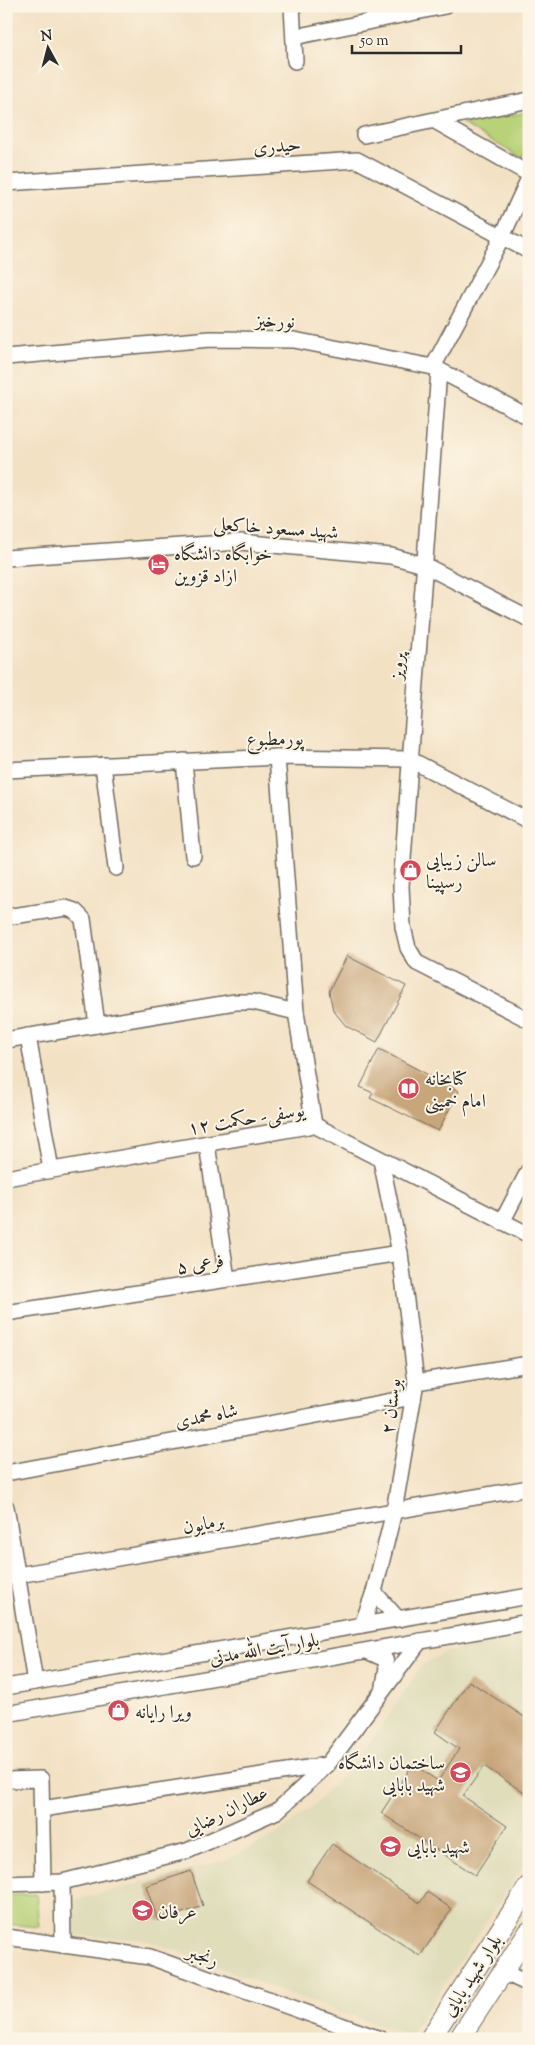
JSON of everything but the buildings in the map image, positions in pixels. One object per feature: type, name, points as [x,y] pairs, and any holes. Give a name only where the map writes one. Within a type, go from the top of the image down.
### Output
[{"type":"main road","name":"بلوار شهید بابایی","points":[[430,2039],[529,1886]]},
{"type":"main road","name":"بلوار شهید بابایی","points":[[459,2039],[529,1932]]},
{"type":"street","points":[[292,6],[295,61]]},
{"type":"street","points":[[294,38],[445,6]]},
{"type":"street","points":[[364,135],[529,100]]},
{"type":"street","points":[[435,121],[529,174]]},
{"type":"street","name":"حیدری","points":[[6,183],[357,160],[529,251]]},
{"type":"street","name":"پرویز","points":[[529,178],[502,237],[436,369],[401,886],[402,919],[408,948],[417,963],[529,1020]]},
{"type":"street","name":"نورخیز","points":[[6,357],[210,339],[294,340],[436,369],[529,417]]},
{"type":"street","name":"شهید مسعود خاکعلی","points":[[6,558],[240,542],[391,556],[424,565],[529,620]]},
{"type":"street","points":[[277,757],[296,1012],[314,1125]]},
{"type":"street","name":"پورمطبوع","points":[[6,770],[277,757],[409,759],[529,821]]},
{"type":"street","points":[[184,761],[193,856]]},
{"type":"street","points":[[103,765],[116,868]]},
{"type":"street","points":[[6,917],[66,908],[75,910],[83,919],[97,1026]]},
{"type":"street","points":[[6,1040],[235,1002],[254,1002],[296,1012]]},
{"type":"street","points":[[28,1036],[51,1170]]},
{"type":"street","name":"یوسفی- حکمت ۱۲","points":[[6,1178],[314,1125],[529,1235]]},
{"type":"street","points":[[207,1144],[227,1280]]},
{"type":"street","name":"بوستان ۲","points":[[362,1625],[374,1592],[394,1511],[414,1390],[400,1253],[382,1160]]},
{"type":"street","points":[[502,1222],[529,1170]]},
{"type":"street","name":"فرعی ۵","points":[[6,1313],[400,1253]]},
{"type":"street","name":"شاه محمدی","points":[[6,1473],[414,1390],[529,1364]]},
{"type":"street","name":"برمایون","points":[[12,1576],[529,1488]]},
{"type":"street","points":[[7,1513],[12,1576],[35,1682]]},
{"type":"street","points":[[374,1592],[398,1619]]},
{"type":"street","name":"بلوار آیت الله مدنی","points":[[6,1687],[529,1596]]},
{"type":"street","name":"بلوار آیت الله مدنی","points":[[6,1714],[529,1622]]},
{"type":"street","name":"عطاران رضایی","points":[[6,1884],[62,1882],[187,1851],[276,1811],[327,1765],[420,1641]]},
{"type":"street","points":[[367,1650],[386,1659],[388,1667],[384,1688]]},
{"type":"street","points":[[192,1655],[196,1680]]},
{"type":"street","points":[[42,1808],[327,1765]]},
{"type":"street","points":[[6,1780],[41,1779],[43,1883]]},
{"type":"street","points":[[62,1882],[63,1945]]},
{"type":"street","name":"رنجبر","points":[[6,1937],[150,1957],[380,2039]]},
{"type":"street","points":[[503,1972],[529,1984]]},
{"type":"shaded area","name":"شهید بابایی","points":[[529,1637],[529,1858],[410,2035],[303,1999],[147,1940],[73,1935],[76,1900],[223,1861],[277,1834],[317,1803],[369,1745],[423,1664],[447,1652]]},
{"type":"green space","points":[[529,112],[529,146],[522,158],[462,124]]},
{"type":"green space","points":[[36,1894],[39,1927],[6,1924],[6,1896]]},
{"type":"place","name":"خوابگاه دانشگاه ازاد قزوین","points":[[158,564]]},
{"type":"place","name":"سالن زیبایی رسپینا","points":[[410,870]]},
{"type":"place","name":"کتابخانه امام خمینی","points":[[409,1089]]},
{"type":"place","name":"ویرا رایانه","points":[[119,1711]]},
{"type":"place","name":"ساختمان دانشگاه شهید بابایی","points":[[461,1773]]},
{"type":"place","name":"شهید بابایی","points":[[391,1846]]},
{"type":"place","name":"عرفان","points":[[142,1911]]}]
